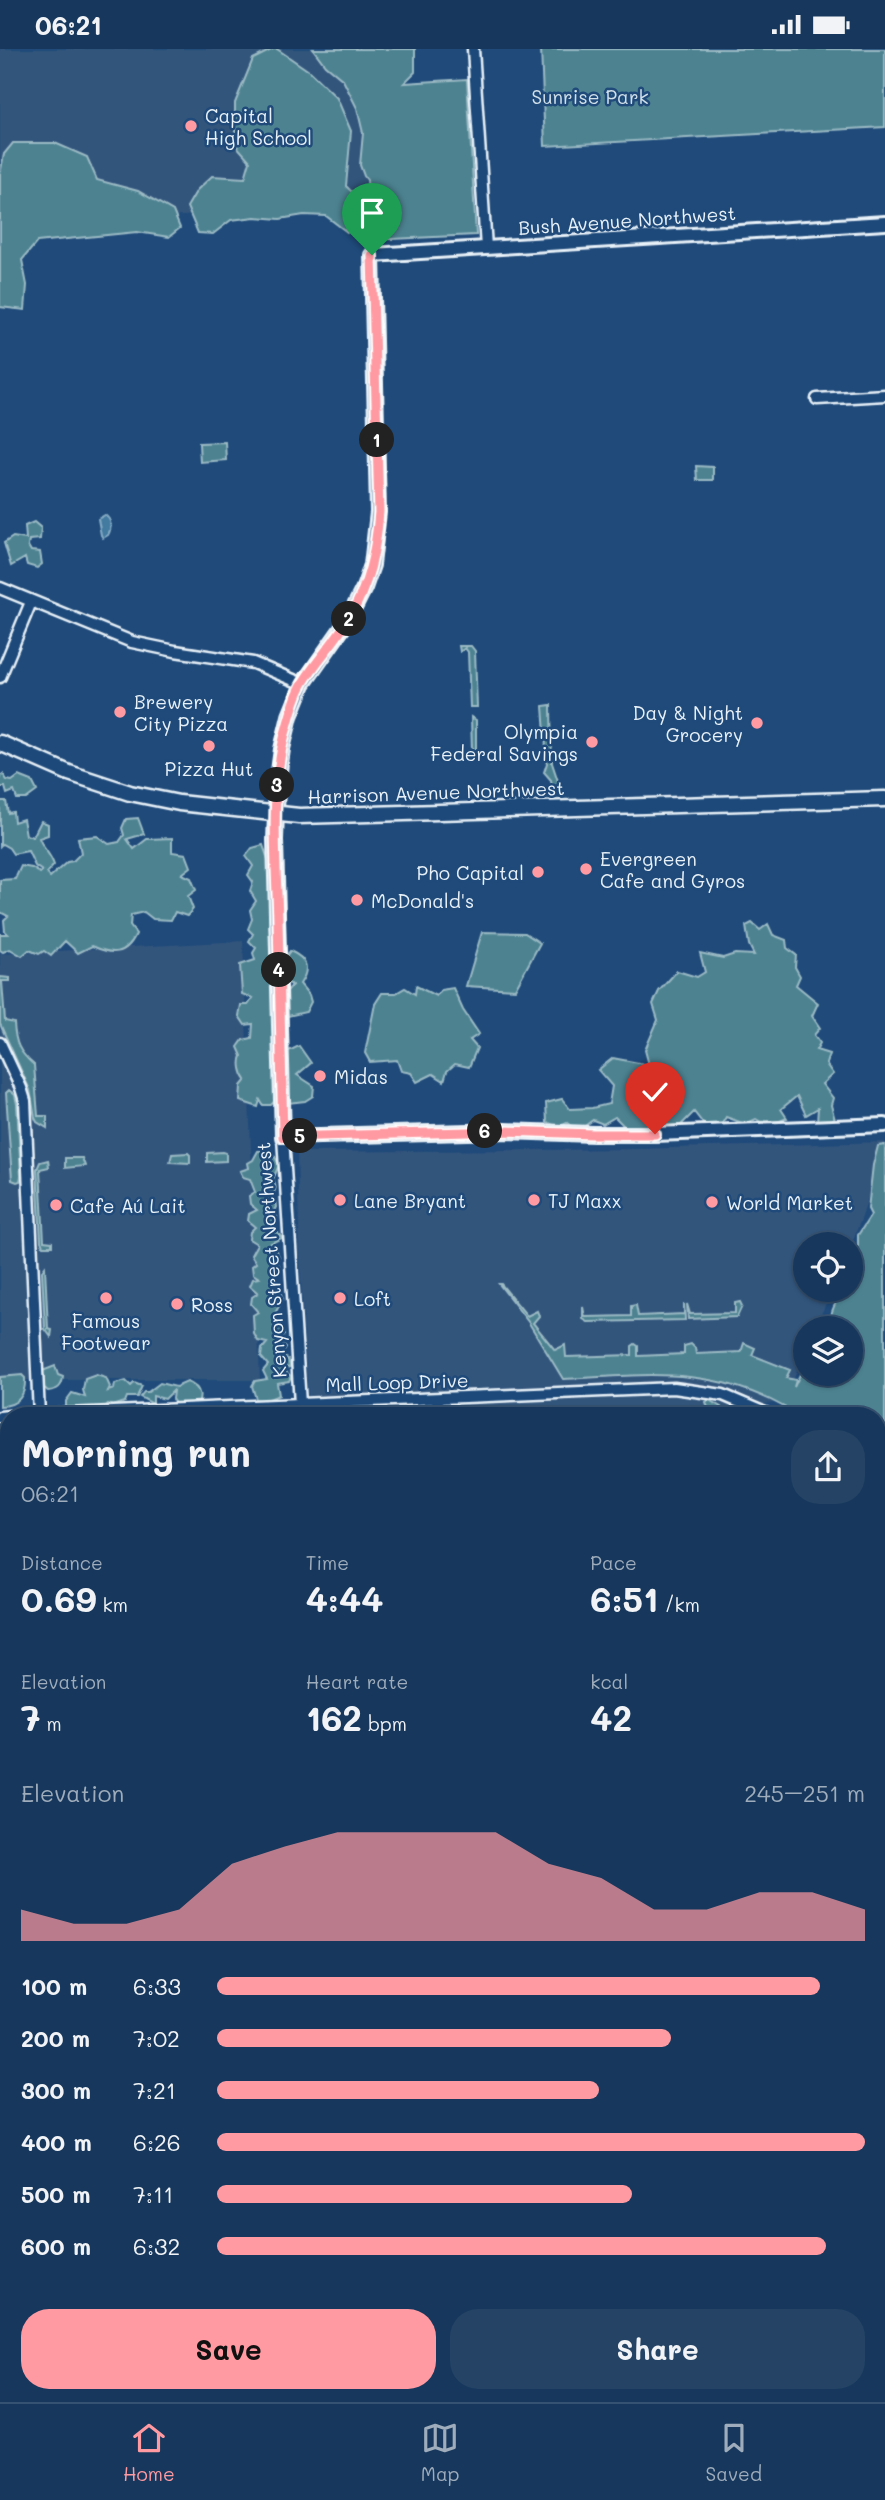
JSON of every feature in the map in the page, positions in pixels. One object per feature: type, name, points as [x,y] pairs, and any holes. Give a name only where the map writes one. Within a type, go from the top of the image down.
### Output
[{"type":"main road","name":"Harrison Avenue Northwest","points":[[0,743],[69,773],[130,793],[179,803],[299,816],[885,799]]},
{"type":"street","points":[[473,49],[486,248]]},
{"type":"street","name":"Bush Avenue Northwest","points":[[372,255],[885,223]]},
{"type":"street","name":"Kenyon Street Northwest","points":[[300,1404],[283,1137],[276,813],[282,749],[290,716],[303,684],[348,620],[365,588],[377,537],[379,512],[372,255]]},
{"type":"street","points":[[817,399],[885,395]]},
{"type":"street","points":[[0,588],[132,642],[253,663],[303,684]]},
{"type":"street","points":[[0,677],[31,602]]},
{"type":"street","points":[[0,1043],[25,1101],[39,1407]]},
{"type":"street","points":[[283,1137],[505,1131],[655,1134],[885,1125]]},
{"type":"street","name":"Mall Loop Drive","points":[[229,1407],[674,1388],[723,1395],[751,1407]]},
{"type":"shaded area","name":"Capital High School","points":[[0,49],[378,49],[387,204],[0,227]]},
{"type":"shaded area","points":[[105,515],[111,527],[108,535],[103,538],[98,519]]},
{"type":"shaded area","points":[[243,941],[260,1380],[0,1380],[0,954]]},
{"type":"shaded area","points":[[885,1142],[856,1232],[793,1232],[793,1302],[827,1302],[820,1316],[793,1316],[793,1381],[784,1402],[737,1407],[309,1407],[300,1266],[297,1152],[634,1149]]},
{"type":"green space","points":[[273,49],[309,71],[337,98],[351,131],[346,186],[367,207],[367,221],[347,232],[326,216],[304,215],[280,219],[255,217],[231,220],[213,234],[198,233],[187,207],[197,190],[212,176],[245,178],[250,161],[235,144],[235,103],[253,59]]},
{"type":"green space","points":[[313,49],[415,49],[415,72],[404,83],[467,79],[476,235],[371,240],[367,180],[360,165],[363,133],[357,108],[343,80],[325,65]]},
{"type":"green space","name":"Sunrise Park","points":[[541,49],[885,49],[885,127],[545,146]]},
{"type":"green space","points":[[13,143],[55,143],[87,157],[97,180],[138,191],[173,211],[180,228],[169,237],[137,232],[37,242],[22,260],[27,285],[25,310],[0,307],[0,174],[4,154]]},
{"type":"green space","points":[[225,442],[226,460],[200,462],[199,443]]},
{"type":"green space","points":[[696,466],[713,467],[713,480],[697,480]]},
{"type":"green space","points":[[34,522],[41,528],[40,539],[29,540],[28,546],[31,551],[40,552],[42,564],[37,568],[27,565],[25,558],[11,566],[4,543],[13,537],[26,539],[25,526]]},
{"type":"green space","points":[[459,646],[471,646],[475,651],[477,707],[470,707],[468,652],[465,648],[460,652]]},
{"type":"green space","points":[[551,705],[552,763],[560,787],[552,787],[551,780],[544,772],[547,763],[543,706]]},
{"type":"green space","points":[[471,717],[476,720],[476,751],[471,758],[465,759],[472,752]]},
{"type":"green space","points":[[3,774],[7,780],[12,781],[19,776],[32,781],[37,791],[26,799],[17,799],[14,791],[7,794],[5,787],[0,787],[0,776]]},
{"type":"green space","points":[[0,801],[6,801],[8,813],[13,812],[14,822],[23,819],[26,835],[33,837],[41,821],[48,824],[48,835],[39,838],[54,865],[47,873],[50,877],[81,853],[78,838],[97,836],[109,844],[119,842],[124,835],[122,828],[126,819],[138,818],[144,834],[127,839],[134,849],[147,839],[172,838],[172,852],[186,854],[191,867],[182,874],[191,878],[196,890],[188,896],[193,909],[187,916],[175,912],[171,920],[153,919],[144,912],[131,915],[130,926],[136,934],[128,946],[118,952],[92,946],[78,953],[65,941],[51,956],[44,951],[39,954],[29,950],[22,956],[10,949],[3,952],[0,950],[0,934],[8,934],[4,920],[8,916],[0,912],[0,880],[15,879],[21,866],[40,873],[42,871],[35,866],[28,851],[13,854],[9,848],[2,844],[0,846]]},
{"type":"green space","points":[[263,845],[271,868],[269,916],[275,991],[272,1008],[284,1011],[285,994],[292,985],[275,970],[290,951],[301,957],[306,965],[300,984],[311,1002],[306,1012],[274,1019],[273,1033],[277,1048],[289,1051],[299,1046],[311,1063],[297,1075],[314,1086],[313,1096],[305,1101],[288,1103],[279,1096],[271,1105],[263,1105],[260,1100],[258,1107],[240,1101],[241,1086],[246,1080],[238,1047],[243,1040],[252,1038],[253,1024],[245,1025],[239,1016],[241,1005],[248,1005],[253,998],[242,994],[240,965],[255,960],[253,953],[256,948],[249,941],[253,934],[248,929],[252,919],[250,910],[256,901],[250,891],[253,882],[248,875],[253,866],[246,856],[252,848]]},
{"type":"green space","points":[[752,923],[760,930],[768,924],[773,935],[786,940],[787,948],[796,955],[795,967],[800,976],[796,985],[818,1003],[812,1016],[820,1028],[814,1035],[820,1043],[816,1050],[829,1054],[826,1064],[833,1074],[822,1084],[833,1098],[831,1105],[835,1120],[826,1125],[817,1122],[818,1108],[806,1115],[797,1096],[781,1109],[787,1118],[768,1126],[756,1119],[745,1124],[726,1117],[720,1127],[705,1126],[694,1112],[678,1128],[659,1129],[652,1123],[645,1127],[627,1129],[615,1117],[603,1124],[593,1120],[578,1131],[567,1123],[558,1127],[547,1122],[546,1103],[562,1099],[570,1109],[609,1104],[612,1086],[598,1070],[613,1058],[649,1065],[645,1050],[658,1020],[653,1004],[659,991],[677,971],[697,977],[705,972],[700,953],[723,958],[735,954],[754,955],[749,945],[746,926]]},
{"type":"green space","points":[[482,932],[525,933],[540,943],[515,989],[466,986]]},
{"type":"green space","points":[[0,977],[10,978],[10,981],[2,981],[5,1021],[14,1023],[19,1047],[34,1065],[38,1116],[47,1116],[47,1128],[35,1118],[30,1090],[0,1024]]},
{"type":"green space","points":[[416,986],[436,996],[441,990],[453,988],[463,1010],[479,1034],[470,1040],[477,1048],[469,1067],[455,1064],[447,1071],[444,1081],[433,1074],[417,1082],[411,1073],[401,1071],[397,1060],[370,1062],[365,1053],[375,1004],[382,993],[396,993],[405,988],[415,994]]},
{"type":"green space","points":[[9,1090],[15,1095],[17,1104],[21,1176],[17,1182],[12,1180],[6,1093]]},
{"type":"green space","points":[[885,1145],[885,1407],[784,1407],[731,1385],[677,1376],[563,1379],[529,1323],[499,1284],[527,1316],[537,1311],[539,1316],[533,1323],[555,1350],[565,1345],[566,1357],[632,1355],[632,1346],[635,1344],[638,1346],[638,1356],[684,1354],[684,1346],[691,1344],[696,1354],[741,1352],[744,1343],[755,1348],[752,1355],[790,1370],[786,1378],[793,1379],[794,1387],[863,1386],[863,1316],[831,1316],[836,1302],[863,1302],[863,1232],[860,1232],[871,1215],[868,1209],[878,1146]]},
{"type":"green space","points":[[266,1150],[274,1155],[279,1165],[273,1179],[275,1188],[271,1197],[276,1207],[273,1213],[277,1217],[273,1227],[282,1238],[271,1243],[279,1256],[276,1263],[280,1271],[274,1276],[277,1281],[274,1288],[280,1292],[283,1299],[274,1315],[284,1335],[279,1342],[286,1347],[281,1356],[288,1359],[290,1367],[282,1369],[291,1376],[289,1381],[277,1383],[279,1395],[264,1401],[256,1399],[252,1386],[255,1381],[267,1379],[263,1371],[268,1365],[261,1357],[262,1349],[267,1343],[258,1341],[254,1334],[253,1315],[258,1312],[251,1304],[252,1297],[258,1293],[250,1286],[253,1279],[259,1278],[253,1274],[252,1266],[256,1263],[251,1255],[257,1244],[249,1239],[250,1232],[255,1227],[248,1221],[249,1214],[257,1210],[250,1204],[249,1196],[255,1192],[250,1179],[243,1177],[240,1171],[249,1168],[248,1163],[258,1151]]},
{"type":"green space","points":[[188,1153],[190,1163],[170,1162],[172,1154]]},
{"type":"green space","points":[[207,1153],[226,1153],[226,1161],[207,1162]]},
{"type":"green space","points":[[65,1158],[82,1158],[85,1166],[65,1168]]},
{"type":"green space","points":[[48,1160],[49,1167],[40,1169],[44,1241],[52,1242],[52,1246],[43,1246],[37,1169],[40,1162]]},
{"type":"green space","points":[[45,1267],[48,1329],[52,1330],[51,1337],[45,1329],[42,1271]]},
{"type":"green space","points":[[740,1302],[742,1306],[737,1317],[688,1319],[687,1304],[690,1314],[735,1313],[735,1303]]},
{"type":"green space","points":[[684,1304],[685,1320],[588,1322],[583,1319],[583,1307],[585,1317],[631,1316],[631,1306],[636,1305],[638,1316],[684,1314]]},
{"type":"green space","points":[[55,1366],[58,1375],[63,1377],[59,1387],[48,1391],[42,1386],[40,1372]]},
{"type":"green space","points":[[22,1375],[25,1384],[20,1398],[12,1404],[0,1406],[0,1377]]},
{"type":"green space","points":[[96,1375],[106,1378],[110,1387],[108,1391],[114,1389],[115,1384],[126,1381],[131,1386],[134,1383],[142,1386],[137,1397],[127,1397],[125,1402],[113,1406],[108,1404],[105,1407],[66,1407],[66,1401],[72,1393],[85,1397],[85,1379]]},
{"type":"green space","points":[[187,1382],[196,1387],[200,1394],[197,1407],[176,1405],[172,1399],[173,1391],[165,1399],[153,1396],[153,1404],[140,1397],[160,1383],[176,1387]]},
{"type":"green space","points":[[709,1400],[721,1407],[708,1407],[706,1402]]},
{"type":"place","name":"Capital High School","points":[[191,126]]},
{"type":"place","name":"Brewery City Pizza","points":[[120,712]]},
{"type":"place","name":"Day & Night Grocery","points":[[757,723]]},
{"type":"place","name":"Olympia Federal Savings","points":[[592,742]]},
{"type":"place","name":"Pizza Hut","points":[[209,746]]},
{"type":"place","name":"Evergreen Cafe and Gyros","points":[[586,869]]},
{"type":"place","name":"Pho Capital","points":[[538,872]]},
{"type":"place","name":"McDonald's","points":[[357,900]]},
{"type":"place","name":"Midas","points":[[320,1076]]},
{"type":"place","name":"Lane Bryant","points":[[340,1200]]},
{"type":"place","name":"TJ Maxx","points":[[534,1200]]},
{"type":"place","name":"World Market","points":[[712,1202]]},
{"type":"place","name":"Cafe Aú Lait","points":[[56,1205]]},
{"type":"place","name":"Famous Footwear","points":[[106,1298]]},
{"type":"place","name":"Loft","points":[[340,1298]]},
{"type":"place","name":"Ross","points":[[177,1304]]},
{"type":"route","points":[[372,255],[379,512],[372,565],[365,588],[348,620],[303,684],[290,716],[277,786],[275,840],[283,1137],[505,1131],[655,1134]]}]
